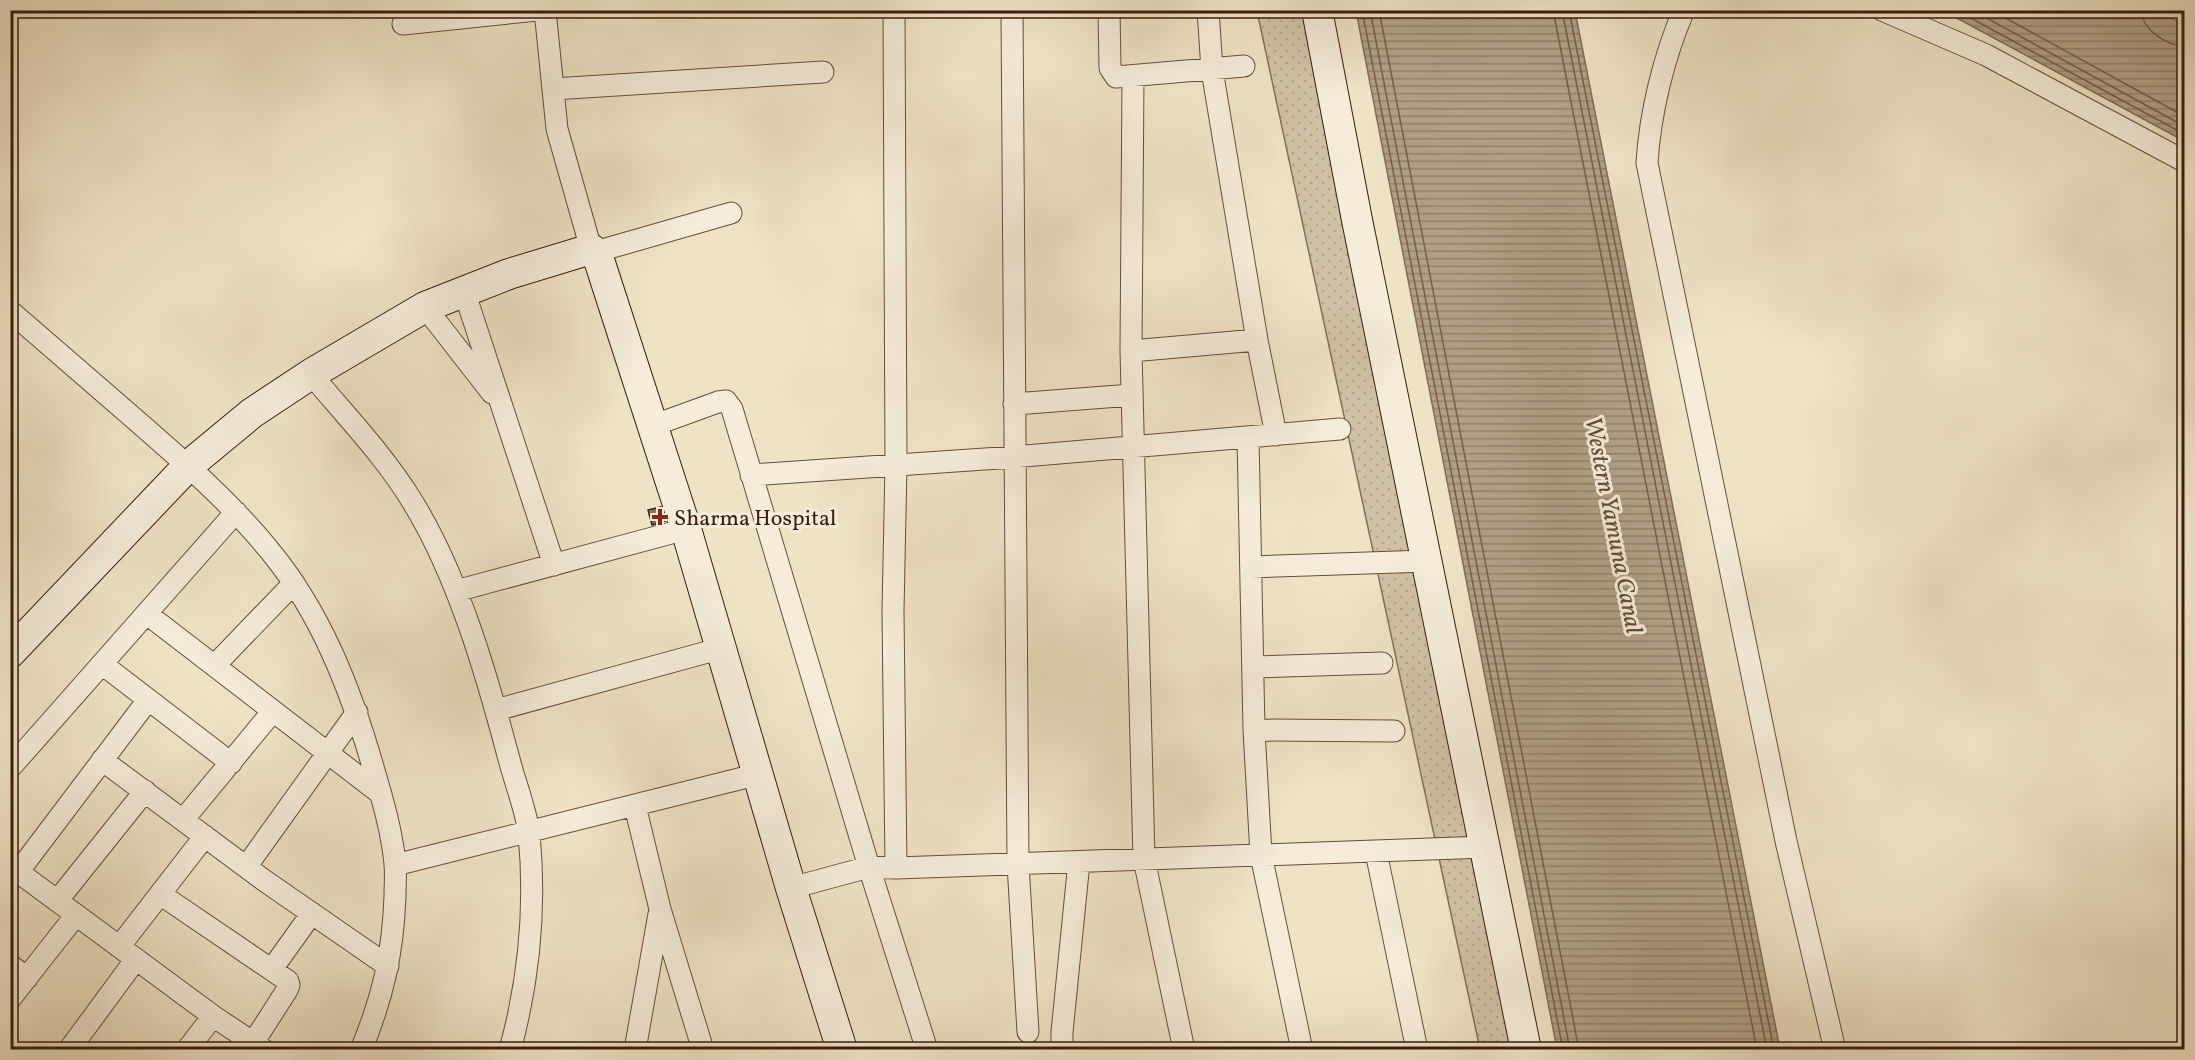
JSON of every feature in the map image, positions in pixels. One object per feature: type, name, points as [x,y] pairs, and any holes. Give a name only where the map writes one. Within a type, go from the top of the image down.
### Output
[{"type":"street","points":[[403,24],[537,10]]},
{"type":"street","points":[[545,10],[557,129],[593,250],[686,529],[791,888],[842,1050]]},
{"type":"street","points":[[894,10],[896,465],[893,611],[896,868]]},
{"type":"street","points":[[1012,10],[1018,864],[1028,1032]]},
{"type":"street","points":[[1109,10],[1110,69],[1116,77],[1244,66]]},
{"type":"street","points":[[1208,10],[1212,70],[1257,340],[1276,435]]},
{"type":"street","points":[[1317,10],[1357,220],[1526,1050]]},
{"type":"street","points":[[1684,10],[1670,48],[1649,130],[1647,163],[1786,841],[1835,1050]]},
{"type":"street","points":[[1882,10],[1986,55],[2184,161]]},
{"type":"street","points":[[553,89],[823,72]]},
{"type":"street","points":[[1133,76],[1132,447],[1144,859],[1184,1050]]},
{"type":"street","points":[[10,653],[188,466],[252,413],[311,374],[425,307],[464,291],[509,274],[731,213]]},
{"type":"street","points":[[464,291],[554,565]]},
{"type":"street","points":[[425,307],[502,405]]},
{"type":"street","points":[[10,311],[188,466],[236,512],[294,583],[327,640],[357,712],[381,794],[395,865],[392,937],[388,966],[378,1010],[361,1050]]},
{"type":"street","points":[[1131,351],[1257,340]]},
{"type":"street","points":[[311,374],[402,485],[426,525],[456,591],[496,710],[528,832],[530,945],[520,1014],[510,1050]]},
{"type":"street","points":[[1014,404],[1132,395]]},
{"type":"street","points":[[652,426],[718,402],[726,401],[732,409],[869,867],[927,1050]]},
{"type":"street","points":[[751,476],[1014,458],[1340,429]]},
{"type":"street","points":[[1248,437],[1254,730],[1261,855],[1302,1050]]},
{"type":"street","points":[[10,768],[236,512]]},
{"type":"street","points":[[456,591],[686,529]]},
{"type":"street","points":[[1251,567],[1427,561]]},
{"type":"street","points":[[214,665],[294,583]]},
{"type":"street","points":[[147,614],[381,794]]},
{"type":"street","points":[[496,710],[722,648]]},
{"type":"street","points":[[1253,668],[1382,663]]},
{"type":"street","points":[[102,664],[231,763]]},
{"type":"street","points":[[148,700],[14,869],[213,1016],[259,1046],[289,986],[288,981],[160,894]]},
{"type":"street","points":[[183,820],[273,711]]},
{"type":"street","points":[[246,867],[357,712]]},
{"type":"street","points":[[1254,730],[1394,731]]},
{"type":"street","points":[[102,760],[246,867],[388,966]]},
{"type":"street","points":[[395,865],[759,774]]},
{"type":"street","points":[[57,901],[144,791]]},
{"type":"street","points":[[635,806],[660,909],[703,1050]]},
{"type":"street","points":[[69,1050],[128,953],[160,894],[205,836]]},
{"type":"street","points":[[791,888],[869,867],[896,868],[1486,847]]},
{"type":"street","points":[[1376,852],[1417,1050]]},
{"type":"street","points":[[1062,1050],[1079,862]]},
{"type":"street","points":[[635,1050],[660,909]]},
{"type":"street","points":[[272,969],[312,913]]},
{"type":"street","points":[[10,999],[19,972],[76,915]]},
{"type":"street","points":[[187,1050],[213,1016]]},
{"type":"shaded area","points":[[1257,11],[1304,11],[1514,1049],[1480,1049]]},
{"type":"water","name":"Western Yamuna Canal","points":[[1356,11],[1575,11],[1780,1049],[1557,1049]]},
{"type":"water","points":[[1944,11],[2159,11],[2184,25],[2184,141]]},
{"type":"building","points":[[661,507],[665,521],[652,525],[648,510]]},
{"type":"place","name":"Sharma Hospital","points":[[660,517]]}]
